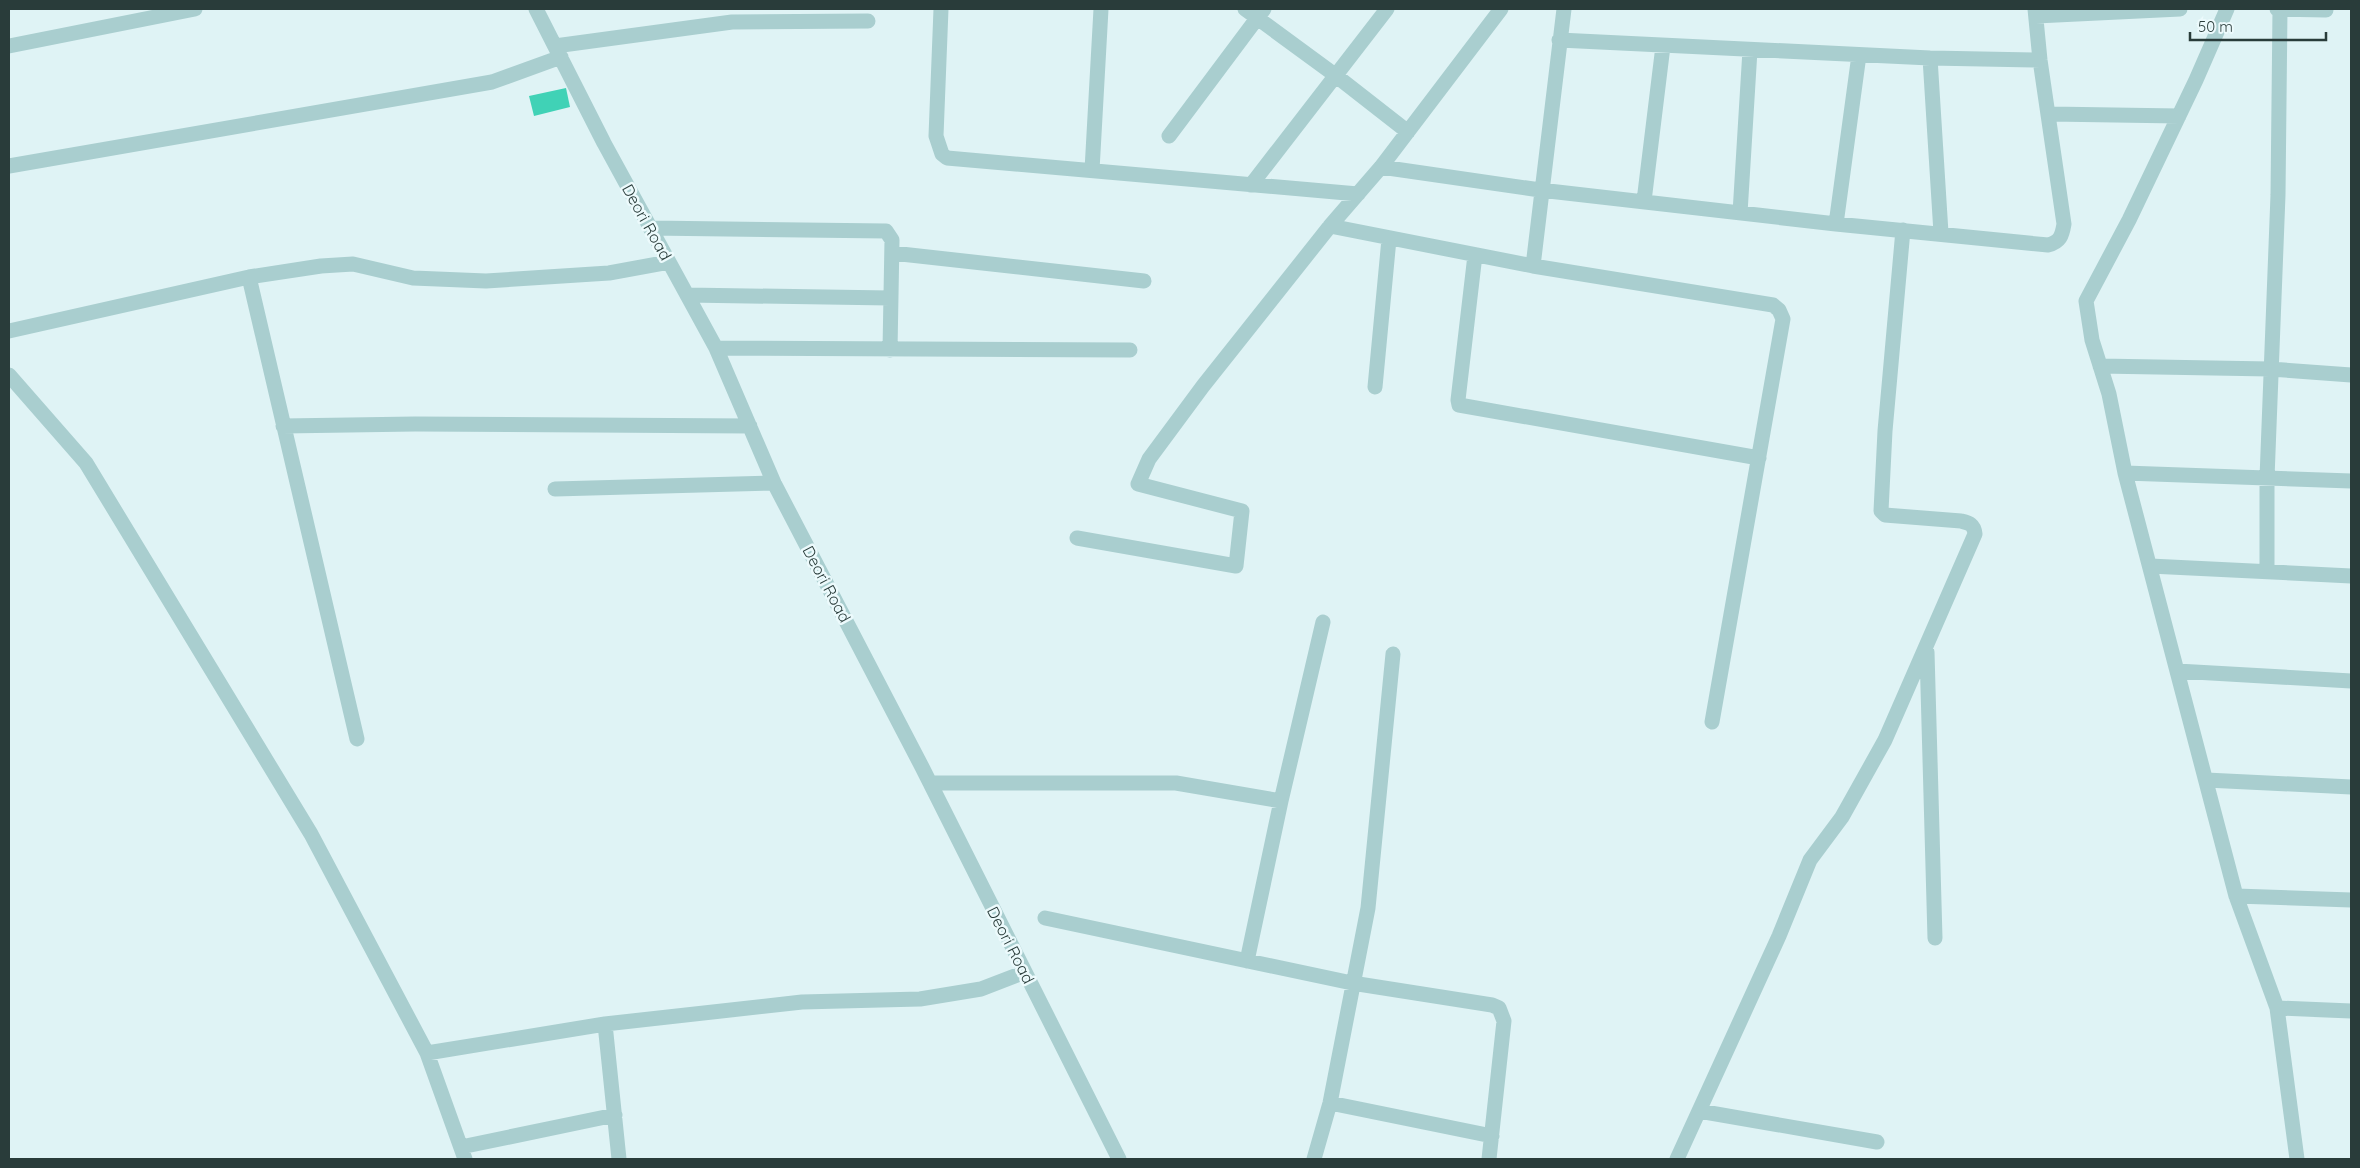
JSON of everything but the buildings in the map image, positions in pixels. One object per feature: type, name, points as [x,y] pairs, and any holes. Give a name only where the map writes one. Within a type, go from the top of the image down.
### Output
[{"type":"street","points":[[9,46],[195,9]]},
{"type":"street","name":"Deori Road","points":[[536,9],[604,143],[716,348],[774,483],[930,783],[1119,1159]]},
{"type":"street","points":[[941,9],[936,136],[942,154],[947,158],[1358,194]]},
{"type":"street","points":[[1092,170],[1101,9]]},
{"type":"street","points":[[1251,185],[1387,9]]},
{"type":"street","points":[[1077,538],[1236,566],[1242,511],[1138,484],[1149,459],[1203,386],[1330,226],[1381,167],[1501,9]]},
{"type":"street","points":[[1533,266],[1540,190],[1564,9]]},
{"type":"street","points":[[1381,167],[1540,190],[1836,224],[2048,245],[2056,243],[2062,236],[2064,224],[2050,114],[2040,60],[2035,12],[2180,9]]},
{"type":"street","points":[[2227,9],[2179,116],[2129,220],[2086,301],[2092,340],[2236,896],[2277,1008],[2298,1159]]},
{"type":"street","points":[[2267,572],[2270,369],[2278,195],[2278,9],[2326,10]]},
{"type":"street","points":[[1169,136],[1255,12],[1408,132]]},
{"type":"street","points":[[9,166],[492,82],[558,52],[770,15],[868,21]]},
{"type":"street","points":[[1559,40],[1930,58],[2040,60]]},
{"type":"street","points":[[1644,201],[1663,46]]},
{"type":"street","points":[[1740,213],[1750,50]]},
{"type":"street","points":[[1836,224],[1859,55]]},
{"type":"street","points":[[1930,58],[1941,233]]},
{"type":"street","points":[[2050,114],[2179,116]]},
{"type":"street","points":[[1330,226],[1533,266],[1773,304],[1779,310],[1783,319],[1712,722]]},
{"type":"street","points":[[650,228],[883,229],[892,240],[890,350]]},
{"type":"street","points":[[1677,1159],[1779,936],[1810,860],[1842,817],[1873,762],[1927,648],[1974,534],[1971,524],[1885,515],[1881,511],[1880,504],[1903,230]]},
{"type":"street","points":[[1375,387],[1389,239]]},
{"type":"street","points":[[892,252],[1144,281]]},
{"type":"street","points":[[1475,255],[1458,400],[1459,405],[1759,458]]},
{"type":"street","points":[[9,331],[249,277],[321,266],[353,264],[413,278],[486,281],[609,273],[669,262]]},
{"type":"street","points":[[249,277],[357,739]]},
{"type":"street","points":[[687,295],[890,298]]},
{"type":"street","points":[[716,348],[1130,350]]},
{"type":"street","points":[[2100,366],[2270,369],[2351,375]]},
{"type":"street","points":[[9,375],[86,463],[310,834],[427,1053],[463,1153],[615,1115]]},
{"type":"street","points":[[284,426],[415,424],[750,426]]},
{"type":"street","points":[[2126,473],[2351,481]]},
{"type":"street","points":[[555,490],[774,483]]},
{"type":"street","points":[[2150,566],[2351,576]]},
{"type":"street","points":[[1247,961],[1281,801],[1323,622]]},
{"type":"street","points":[[1927,648],[1935,938]]},
{"type":"street","points":[[1314,1159],[1330,1103],[1368,908],[1393,654]]},
{"type":"street","points":[[2177,671],[2351,681]]},
{"type":"street","points":[[2206,780],[2351,787]]},
{"type":"street","points":[[930,783],[1176,783],[1281,801]]},
{"type":"street","points":[[2236,896],[2351,900]]},
{"type":"street","points":[[1045,918],[1352,983],[1492,1005],[1499,1008],[1504,1021],[1489,1159]]},
{"type":"street","points":[[427,1053],[605,1024],[802,1002],[920,999],[981,989],[1025,972]]},
{"type":"street","points":[[2277,1008],[2351,1011]]},
{"type":"street","points":[[605,1024],[619,1159]]},
{"type":"street","points":[[1330,1103],[1492,1136]]},
{"type":"street","points":[[1699,1111],[1877,1142]]}]
